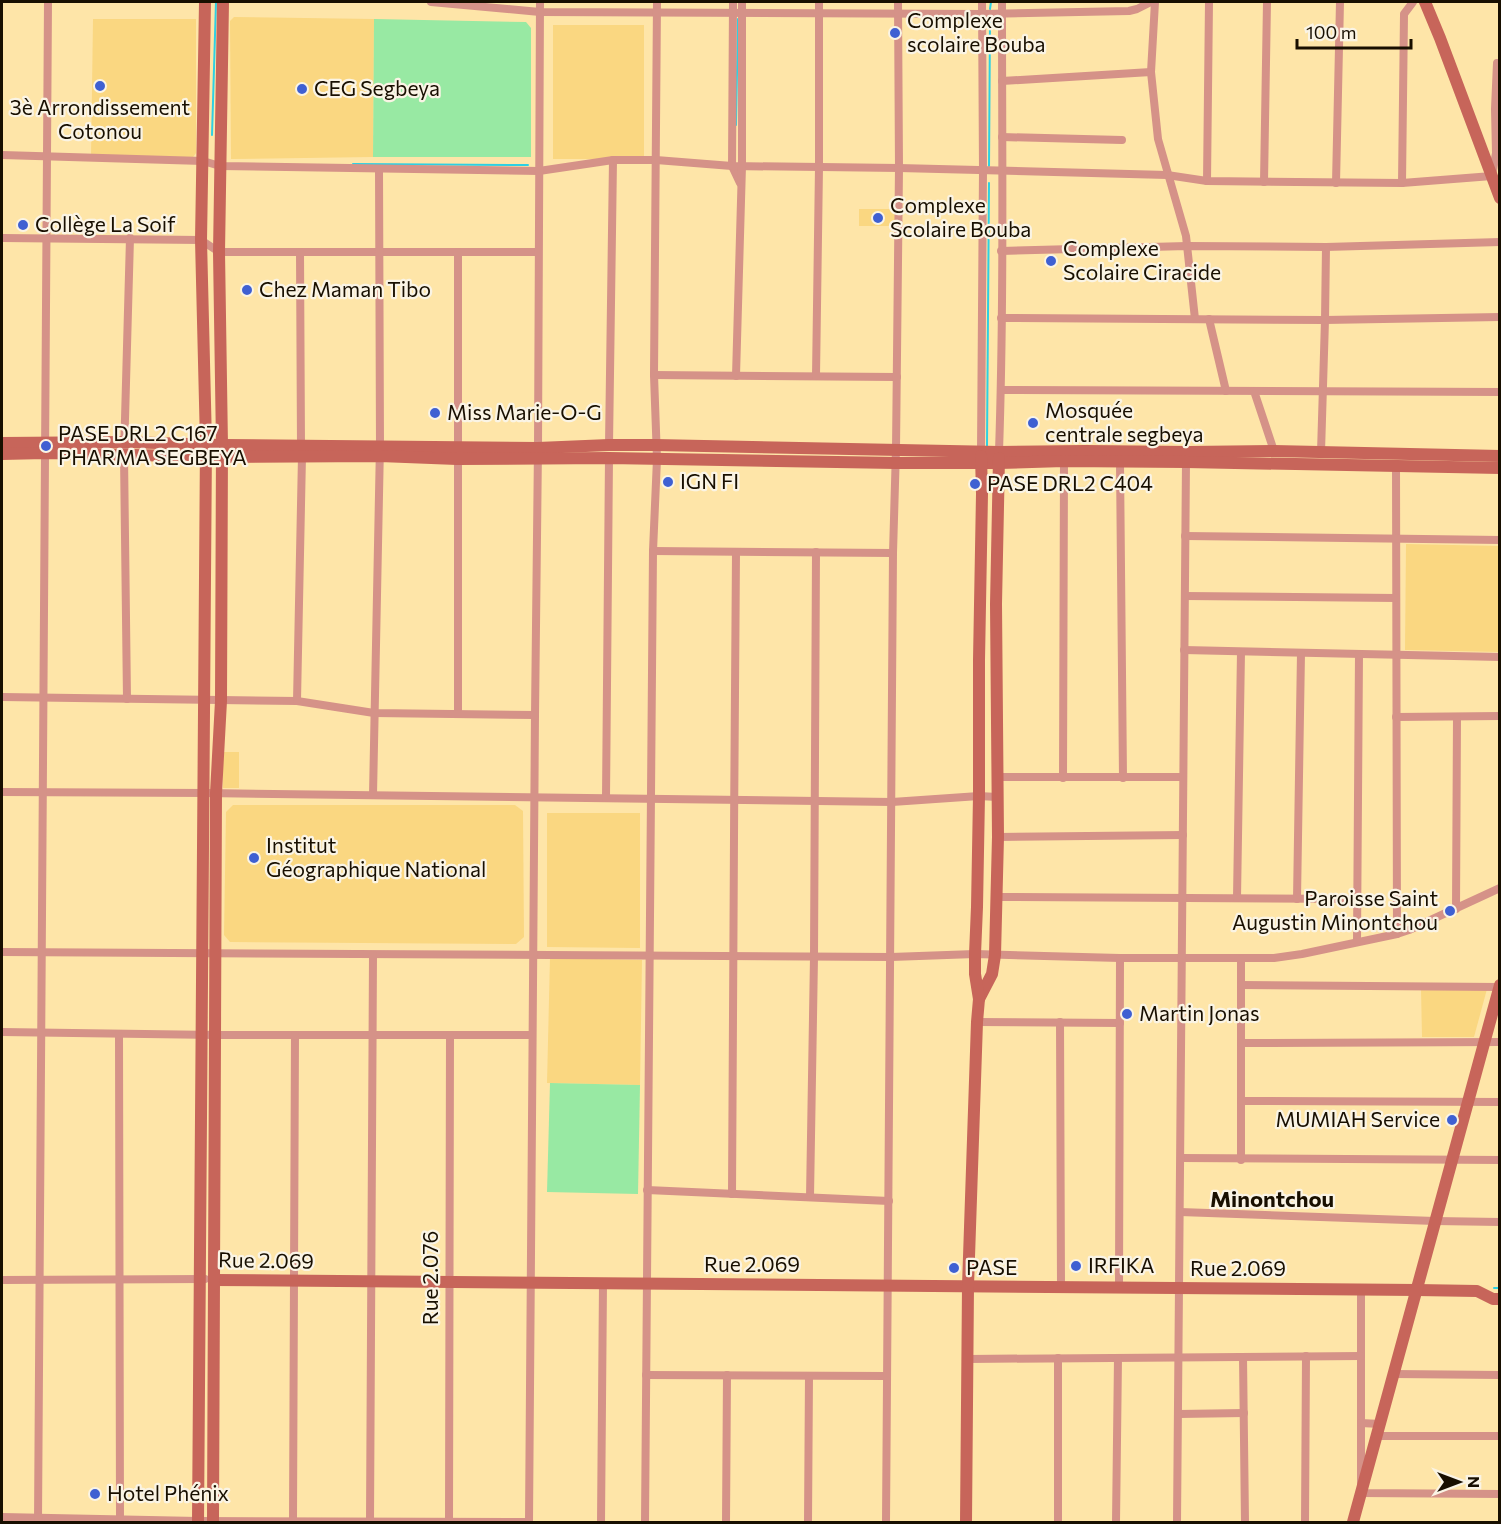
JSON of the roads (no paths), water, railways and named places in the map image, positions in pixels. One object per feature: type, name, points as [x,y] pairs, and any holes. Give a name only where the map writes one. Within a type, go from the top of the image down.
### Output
[{"type":"street","points":[[38,1520],[48,2]]},
{"type":"street","points":[[205,2],[201,240],[206,450],[204,699],[211,793],[210,954],[216,1035],[213,1522]]},
{"type":"street","points":[[211,793],[221,700],[222,451],[219,252],[223,2]]},
{"type":"street","points":[[431,2],[540,12],[982,14],[1129,11],[1153,2],[1151,72],[1158,139],[1186,236],[1196,319]]},
{"type":"street","points":[[2,1517],[38,1520],[198,1522],[529,1522],[540,2]]},
{"type":"street","points":[[645,1522],[652,551],[657,459],[654,375],[657,2]]},
{"type":"street","points":[[733,2],[738,13],[742,166],[736,376]]},
{"type":"street","points":[[741,186],[732,166],[738,13],[742,2]]},
{"type":"street","points":[[816,376],[819,2]]},
{"type":"street","points":[[886,1522],[893,553],[897,449],[898,2]]},
{"type":"street","points":[[966,1522],[968,1286],[979,999],[975,954],[982,495],[982,2]]},
{"type":"street","points":[[979,999],[992,974],[995,955],[998,837],[996,604],[1001,390],[1002,2]]},
{"type":"street","points":[[1071,13],[1072,2]]},
{"type":"street","points":[[1207,182],[1209,2]]},
{"type":"street","points":[[1264,182],[1267,2]]},
{"type":"street","points":[[1336,183],[1340,2]]},
{"type":"street","points":[[1402,183],[1404,14],[1413,2]]},
{"type":"street","points":[[1425,2],[1500,198]]},
{"type":"street","points":[[1492,176],[1496,153],[1497,63]]},
{"type":"street","points":[[1002,81],[1151,72]]},
{"type":"street","points":[[1002,137],[1122,140]]},
{"type":"street","points":[[2,155],[203,161],[220,166],[538,171],[613,160],[656,160],[732,166],[1167,174],[1207,182],[1402,183],[1492,176]]},
{"type":"street","points":[[606,798],[613,160]]},
{"type":"street","points":[[373,795],[380,451],[379,169]]},
{"type":"street","points":[[2,238],[201,240],[219,252],[538,252]]},
{"type":"street","points":[[127,699],[124,455],[130,238]]},
{"type":"street","points":[[1001,251],[1187,246],[1326,247],[1500,242]]},
{"type":"street","points":[[1321,452],[1326,247]]},
{"type":"street","points":[[297,700],[302,451],[300,252]]},
{"type":"street","points":[[458,252],[458,714]]},
{"type":"street","points":[[1001,318],[1325,320],[1500,317]]},
{"type":"street","points":[[1209,319],[1226,391]]},
{"type":"street","points":[[654,375],[897,377]]},
{"type":"street","points":[[1001,390],[1500,392]]},
{"type":"street","points":[[1254,391],[1274,451]]},
{"type":"street","points":[[2,454],[125,442],[222,451],[458,453],[609,451],[656,445],[897,449],[981,457],[1120,463],[1186,462],[1500,468]]},
{"type":"street","points":[[2,443],[124,455],[206,450]]},
{"type":"street","points":[[609,451],[657,459],[896,463],[981,457]]},
{"type":"street","points":[[999,458],[1085,451],[1274,451],[1500,456]]},
{"type":"street","points":[[1063,778],[1064,461]]},
{"type":"street","points":[[1177,1522],[1186,462]]},
{"type":"street","points":[[1120,463],[1123,778]]},
{"type":"street","points":[[1396,466],[1397,934]]},
{"type":"street","points":[[1185,536],[1500,540]]},
{"type":"street","points":[[652,551],[893,553]]},
{"type":"street","points":[[732,1194],[736,552]]},
{"type":"street","points":[[810,1197],[816,552]]},
{"type":"street","points":[[1185,596],[1396,598]]},
{"type":"street","points":[[1184,650],[1500,657]]},
{"type":"street","points":[[1237,898],[1241,652]]},
{"type":"street","points":[[1297,899],[1301,653]]},
{"type":"street","points":[[1357,941],[1359,654]]},
{"type":"street","points":[[2,697],[297,700],[374,713],[535,714]]},
{"type":"street","points":[[1396,717],[1500,716]]},
{"type":"street","points":[[1456,909],[1457,717]]},
{"type":"street","points":[[997,777],[1183,777]]},
{"type":"street","points":[[2,792],[815,801],[997,797]]},
{"type":"street","points":[[998,837],[1183,835]]},
{"type":"street","points":[[2,952],[814,957],[975,954],[1241,959],[1288,957],[1397,934],[1500,888]]},
{"type":"street","points":[[996,897],[1358,899]]},
{"type":"street","points":[[198,1522],[202,1035],[210,954]]},
{"type":"street","points":[[370,1522],[373,955]]},
{"type":"street","points":[[1119,1288],[1120,958]]},
{"type":"street","points":[[1241,959],[1241,1160]]},
{"type":"street","points":[[1241,985],[1499,986],[1353,1522]]},
{"type":"street","points":[[977,1022],[1120,1023]]},
{"type":"street","points":[[1060,1022],[1061,1287]]},
{"type":"street","points":[[2,1032],[202,1035],[532,1035]]},
{"type":"street","points":[[118,1034],[120,1520]]},
{"type":"street","points":[[293,1521],[295,1035]]},
{"type":"street","name":"Rue 2.076","points":[[448,1522],[450,1035]]},
{"type":"street","points":[[1241,1043],[1500,1042]]},
{"type":"street","points":[[1241,1101],[1500,1102]]},
{"type":"street","points":[[1181,1158],[1500,1160]]},
{"type":"street","points":[[647,1190],[889,1201]]},
{"type":"street","points":[[1180,1212],[1500,1222]]},
{"type":"street","name":"Rue 2.069","points":[[2,1280],[200,1279],[1417,1290],[1477,1292],[1492,1299],[1500,1299]]},
{"type":"street","points":[[601,1522],[603,1283]]},
{"type":"street","points":[[1361,1290],[1361,1493]]},
{"type":"street","points":[[1305,1522],[1306,1356]]},
{"type":"street","points":[[968,1359],[1361,1356]]},
{"type":"street","points":[[1243,1357],[1245,1522]]},
{"type":"street","points":[[1058,1358],[1058,1522]]},
{"type":"street","points":[[1116,1522],[1118,1358]]},
{"type":"street","points":[[646,1374],[886,1376]]},
{"type":"street","points":[[1394,1374],[1500,1375]]},
{"type":"street","points":[[726,1522],[727,1375]]},
{"type":"street","points":[[808,1522],[809,1376]]},
{"type":"street","points":[[1179,1414],[1244,1413]]},
{"type":"street","points":[[1361,1423],[1378,1430],[1500,1436]]},
{"type":"street","points":[[1361,1493],[1500,1494]]},
{"type":"waterway","points":[[212,135],[216,2]]},
{"type":"waterway","points":[[990,9],[991,2]]},
{"type":"waterway","points":[[736,125],[738,19]]},
{"type":"waterway","points":[[989,166],[990,19]]},
{"type":"waterway","points":[[353,164],[528,165]]},
{"type":"waterway","points":[[987,446],[989,183]]},
{"type":"waterway","points":[[1494,1288],[1500,1288]]},
{"type":"place","name":"Complexe scolaire Bouba","points":[[895,33]]},
{"type":"place","name":"3è Arrondissement Cotonou","points":[[100,86]]},
{"type":"place","name":"CEG Segbeya","points":[[302,89]]},
{"type":"place","name":"Complexe Scolaire Bouba","points":[[878,218]]},
{"type":"place","name":"Collège La Soif","points":[[23,225]]},
{"type":"place","name":"Complexe Scolaire Ciracide","points":[[1051,261]]},
{"type":"place","name":"Chez Maman Tibo","points":[[247,290]]},
{"type":"place","name":"Miss Marie-O-G","points":[[435,413]]},
{"type":"place","name":"Mosquée centrale segbeya","points":[[1033,423]]},
{"type":"place","name":"PASE DRL2 C167 PHARMA SEGBEYA","points":[[46,446]]},
{"type":"place","name":"IGN FI","points":[[668,482]]},
{"type":"place","name":"PASE DRL2 C404","points":[[975,484]]},
{"type":"place","name":"Institut Géographique National","points":[[254,858]]},
{"type":"place","name":"Paroisse Saint Augustin Minontchou","points":[[1450,911]]},
{"type":"place","name":"Martin Jonas","points":[[1127,1014]]},
{"type":"place","name":"MUMIAH Service","points":[[1452,1120]]},
{"type":"place","name":"IRFIKA","points":[[1076,1266]]},
{"type":"place","name":"PASE","points":[[954,1268]]},
{"type":"place","name":"Hotel Phénix","points":[[95,1494]]},
{"type":"district","name":"Minontchou","points":[[1272,1199]]}]
